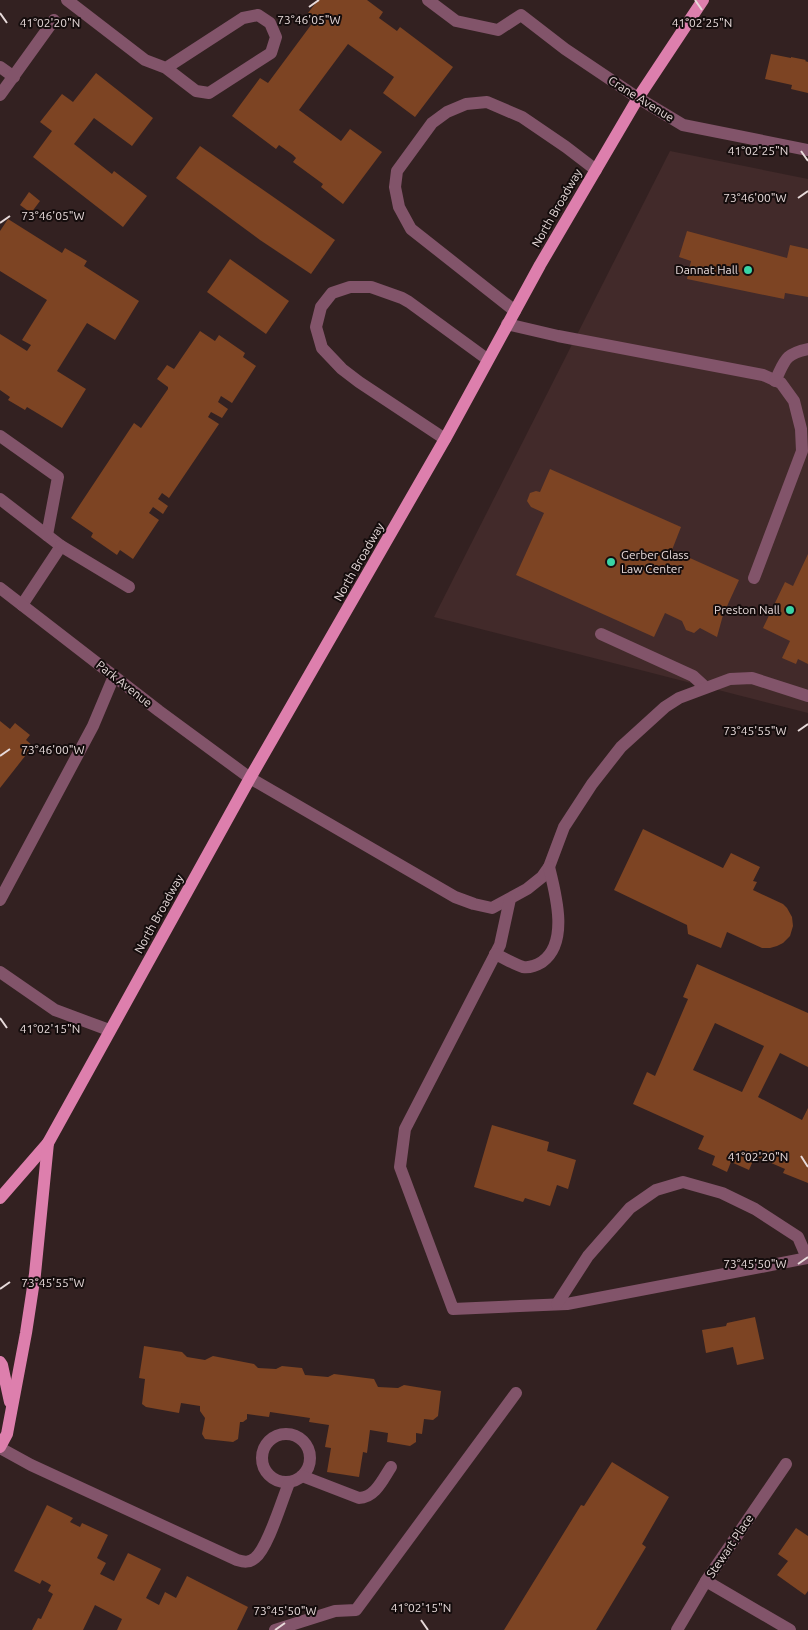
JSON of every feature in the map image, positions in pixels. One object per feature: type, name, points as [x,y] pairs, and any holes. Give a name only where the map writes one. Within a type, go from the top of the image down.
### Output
[{"type":"main road","name":"North Broadway","points":[[0,1198],[48,1143],[250,778],[445,439],[515,310],[638,98],[703,0]]},
{"type":"main road","name":"North Broadway","points":[[0,1448],[7,1434],[26,1333],[35,1274],[48,1143]]},
{"type":"main road","points":[[0,1362],[10,1404],[7,1434]]},
{"type":"street","points":[[67,0],[145,60],[166,68],[196,91],[209,93],[271,53],[276,38],[270,24],[258,15],[243,18],[166,68]]},
{"type":"street","name":"Crane Avenue","points":[[428,0],[456,21],[498,30],[521,16],[565,49],[638,98],[683,125],[808,150]]},
{"type":"street","points":[[0,95],[54,20]]},
{"type":"street","points":[[0,67],[14,77]]},
{"type":"street","points":[[515,310],[411,229],[399,207],[395,187],[397,171],[432,123],[447,112],[466,104],[487,102],[522,117],[596,170]]},
{"type":"street","points":[[445,439],[359,382],[342,369],[322,348],[316,327],[321,307],[332,293],[350,287],[371,287],[409,302],[487,359]]},
{"type":"street","points":[[507,324],[558,336],[763,375],[781,383],[794,401],[801,428],[802,451],[754,578]]},
{"type":"street","points":[[775,381],[788,356],[796,351],[808,349]]},
{"type":"street","points":[[0,436],[58,477],[47,536]]},
{"type":"street","points":[[0,499],[61,546],[129,587]]},
{"type":"street","points":[[22,605],[61,546]]},
{"type":"street","name":"Park Avenue","points":[[0,588],[250,778],[455,897],[492,908],[510,899],[542,877],[549,868]]},
{"type":"street","points":[[602,634],[694,676],[705,687]]},
{"type":"street","points":[[0,900],[93,726],[114,676]]},
{"type":"street","points":[[495,954],[525,967],[538,965],[548,958],[555,947],[558,932],[557,914],[549,868],[564,827],[592,784],[621,747],[665,707],[679,698],[730,679],[752,678],[808,696]]},
{"type":"street","points":[[510,899],[500,945],[404,1129],[400,1167],[453,1309],[567,1304],[807,1258],[798,1237],[755,1209],[722,1193],[683,1182],[656,1190],[630,1208],[588,1256],[557,1304]]},
{"type":"street","points":[[0,972],[55,1010],[109,1030]]},
{"type":"street","points":[[275,1630],[335,1611],[356,1610],[516,1393]]},
{"type":"street","points":[[280,1434],[296,1436],[302,1441],[307,1447],[310,1462],[302,1476],[289,1483],[280,1482],[267,1474],[261,1458],[262,1450],[266,1443],[280,1434]]},
{"type":"street","points":[[0,1448],[40,1469],[237,1560],[247,1562],[256,1558],[264,1546],[289,1483]]},
{"type":"street","name":"Stewart Place","points":[[677,1630],[706,1581],[786,1464]]},
{"type":"street","points":[[302,1476],[359,1498],[364,1498],[370,1496],[375,1491],[391,1467]]},
{"type":"street","points":[[706,1581],[790,1630]]},
{"type":"shaded area","points":[[670,151],[808,179],[808,713],[434,617]]},
{"type":"building","points":[[318,0],[367,0],[383,12],[379,18],[397,31],[400,27],[453,67],[415,117],[383,93],[394,77],[348,44],[299,110],[341,141],[350,129],[382,152],[343,204],[321,187],[323,184],[293,162],[296,158],[293,155],[279,145],[276,149],[232,116],[260,78],[268,83],[316,19],[308,13]]},
{"type":"building","points":[[771,54],[806,60],[808,62],[808,93],[791,89],[792,85],[765,79]]},
{"type":"building","points":[[96,73],[153,118],[132,146],[94,118],[74,144],[112,174],[114,171],[147,196],[123,227],[33,157],[52,131],[40,122],[62,94],[73,102]]},
{"type":"building","points":[[200,146],[335,240],[311,274],[260,240],[176,178]]},
{"type":"building","points":[[29,192],[40,201],[31,213],[20,205]]},
{"type":"building","points":[[8,219],[62,253],[65,248],[87,261],[84,266],[139,301],[115,340],[87,323],[57,371],[86,389],[62,428],[27,407],[25,410],[8,400],[10,397],[0,390],[0,334],[27,351],[31,345],[22,340],[47,300],[0,271],[0,231]]},
{"type":"building","name":"Dannat Hall","points":[[687,231],[787,258],[790,245],[808,249],[808,297],[785,293],[784,299],[687,279],[691,261],[679,257]]},
{"type":"building","points":[[230,259],[289,301],[266,334],[207,292]]},
{"type":"building","points":[[200,331],[215,341],[219,335],[245,353],[243,357],[256,366],[232,403],[221,396],[218,402],[228,409],[222,418],[211,412],[208,417],[219,424],[169,498],[162,493],[158,499],[168,506],[163,514],[153,507],[149,513],[159,520],[133,559],[120,550],[117,555],[91,537],[93,533],[71,518],[134,423],[141,428],[168,389],[157,379],[167,365],[174,369]]},
{"type":"building","name":"Gerber Glass Law Center","points":[[550,469],[681,527],[672,550],[739,580],[723,615],[717,637],[700,628],[694,633],[686,630],[682,621],[665,613],[654,637],[516,575],[544,513],[531,507],[527,501],[530,493],[540,492]]},
{"type":"building","name":"Preston Nall","points":[[808,554],[808,664],[798,659],[796,664],[782,658],[790,641],[763,628],[785,582],[793,586]]},
{"type":"building","points":[[0,721],[10,729],[15,723],[30,735],[26,740],[33,746],[0,788]]},
{"type":"building","points":[[643,829],[723,868],[731,853],[760,867],[753,881],[757,882],[753,890],[783,904],[787,908],[792,917],[793,926],[790,936],[777,946],[762,948],[727,932],[721,948],[688,934],[687,925],[614,890]]},
{"type":"building","points":[[697,964],[808,1013],[808,1067],[780,1053],[758,1097],[802,1120],[808,1108],[808,1183],[783,1173],[785,1169],[755,1156],[749,1170],[731,1162],[727,1172],[712,1165],[715,1156],[698,1149],[704,1136],[633,1104],[647,1072],[655,1076],[688,999],[683,997]],"holes":[[[715,1023],[764,1046],[742,1092],[693,1070]]]},
{"type":"building","points":[[492,1125],[549,1142],[547,1151],[576,1160],[568,1189],[557,1185],[550,1206],[525,1198],[523,1202],[474,1187]]},
{"type":"building","points":[[755,1317],[764,1359],[737,1365],[733,1347],[706,1353],[702,1330],[726,1326],[727,1323]]},
{"type":"building","points":[[144,1346],[182,1352],[187,1357],[205,1360],[213,1356],[254,1364],[258,1368],[276,1369],[282,1366],[302,1368],[305,1375],[328,1377],[334,1374],[374,1379],[378,1387],[398,1388],[404,1385],[441,1391],[438,1416],[433,1420],[424,1419],[422,1434],[416,1433],[416,1442],[410,1446],[387,1442],[388,1433],[370,1430],[367,1453],[363,1452],[359,1477],[327,1472],[331,1448],[325,1447],[329,1425],[309,1422],[310,1418],[270,1412],[269,1417],[247,1414],[247,1419],[240,1422],[238,1439],[233,1442],[205,1439],[202,1434],[205,1418],[200,1411],[200,1406],[181,1403],[179,1413],[146,1407],[142,1404],[145,1379],[139,1378]]},
{"type":"building","points":[[612,1462],[669,1497],[642,1544],[646,1547],[596,1630],[504,1630],[581,1505],[584,1506]]},
{"type":"building","points":[[47,1505],[73,1518],[70,1522],[80,1527],[82,1523],[108,1535],[97,1558],[106,1563],[100,1574],[114,1581],[128,1553],[161,1569],[146,1598],[159,1605],[165,1592],[176,1598],[187,1576],[248,1607],[237,1630],[117,1630],[122,1619],[95,1605],[83,1630],[32,1630],[38,1618],[41,1619],[53,1594],[48,1591],[51,1585],[42,1580],[40,1584],[14,1571]]},
{"type":"building","points":[[796,1528],[808,1536],[808,1591],[805,1595],[777,1575],[788,1561],[778,1554]]},
{"type":"place","name":"Dannat Hall","points":[[748,270]]},
{"type":"place","name":"Gerber Glass Law Center","points":[[611,562]]},
{"type":"place","name":"Preston Nall","points":[[790,610]]}]
